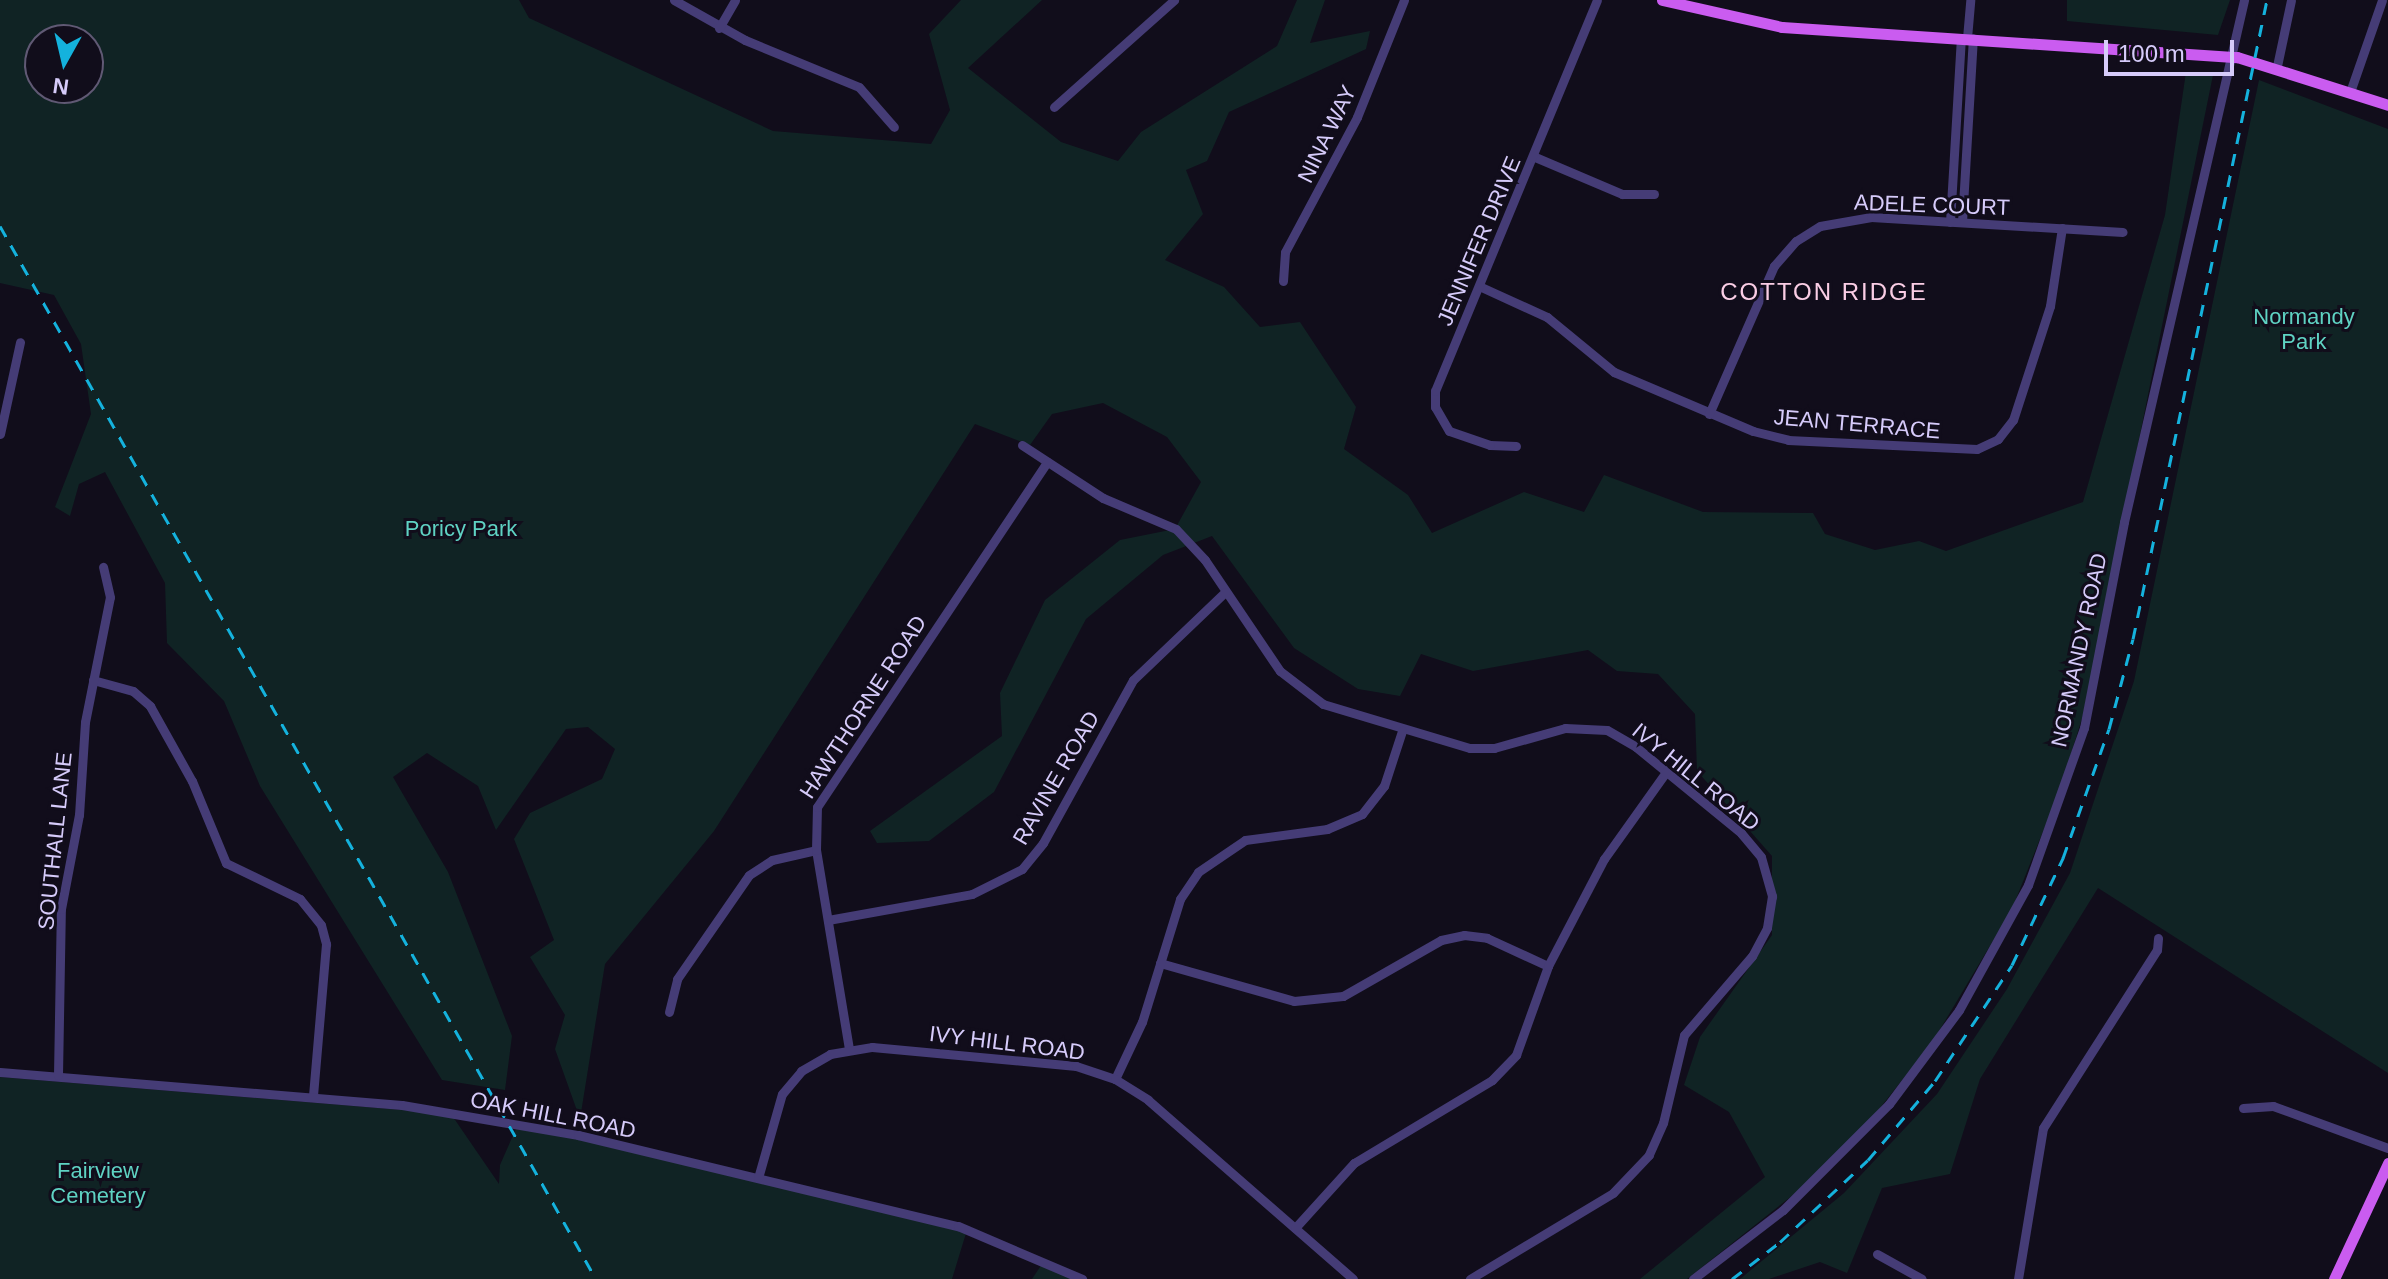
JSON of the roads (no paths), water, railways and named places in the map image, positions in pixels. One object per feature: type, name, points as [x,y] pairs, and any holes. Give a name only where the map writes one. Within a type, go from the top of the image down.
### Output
[{"type":"main road","points":[[1662,0],[1782,27],[2232,56],[2277,66],[2388,105]]},
{"type":"main road","points":[[2334,1279],[2388,1163]]},
{"type":"street","points":[[674,0],[719,28],[859,87],[894,127]]},
{"type":"street","points":[[719,28],[735,0]]},
{"type":"street","points":[[1054,107],[1174,0]]},
{"type":"street","name":"NINA WAY","points":[[1283,281],[1285,252],[1357,117],[1404,0]]},
{"type":"street","name":"JENNIFER DRIVE","points":[[1516,446],[1453,433],[1435,407],[1437,383],[1535,157],[1597,0]]},
{"type":"street","points":[[1950,222],[1955,134],[1970,0]]},
{"type":"street","name":"NORMANDY ROAD","points":[[1693,1279],[1783,1210],[1889,1104],[1959,1010],[2032,875],[2084,728],[2124,522],[2244,0]]},
{"type":"street","points":[[2277,66],[2291,0]]},
{"type":"street","points":[[2350,92],[2382,0]]},
{"type":"street","points":[[1962,222],[1967,133],[1967,38]]},
{"type":"street","points":[[1955,134],[1967,133]]},
{"type":"street","points":[[1535,157],[1622,194],[1654,194]]},
{"type":"street","name":"ADELE COURT","points":[[1709,414],[1767,277],[1796,241],[1825,224],[1851,218],[2123,232]]},
{"type":"street","name":"JEAN TERRACE","points":[[1479,286],[1547,317],[1614,372],[1709,414],[1788,440],[1963,450],[1991,444],[2013,420],[2039,343],[2058,271],[2062,228]]},
{"type":"street","points":[[0,434],[20,342]]},
{"type":"street","name":"IVY HILL ROAD","points":[[1022,445],[1103,498],[1176,529],[1290,682],[1342,714],[1485,749],[1565,728],[1596,727],[1624,739],[1666,772],[1747,839],[1761,857],[1772,896],[1767,928],[1752,956],[1684,1035],[1663,1123],[1642,1164],[1613,1193],[1470,1279]]},
{"type":"street","name":"HAWTHORNE ROAD","points":[[849,1049],[816,850],[814,821],[822,797],[1047,462]]},
{"type":"street","name":"SOUTHALL LANE","points":[[58,1075],[63,1003],[61,909],[79,815],[93,680],[110,597],[103,567]]},
{"type":"street","name":"RAVINE ROAD","points":[[828,920],[972,894],[1022,869],[1043,843],[1133,680],[1225,592]]},
{"type":"street","points":[[93,680],[133,691],[150,706],[192,781],[226,863],[300,899],[317,916],[326,944],[313,1096]]},
{"type":"street","points":[[1115,1079],[1142,1022],[1180,899],[1204,865],[1245,840],[1327,829],[1362,814],[1384,786],[1402,731]]},
{"type":"street","points":[[1295,1228],[1354,1163],[1504,1069],[1524,1040],[1548,966],[1617,835],[1666,772]]},
{"type":"street","points":[[669,1012],[677,979],[749,875],[772,860],[816,850]]},
{"type":"street","points":[[1160,963],[1294,1001],[1343,996],[1441,940],[1464,935],[1487,938],[1548,966]]},
{"type":"street","points":[[2018,1279],[2043,1128],[2157,950],[2158,938]]},
{"type":"street","name":"IVY HILL ROAD","points":[[758,1178],[774,1115],[792,1079],[814,1061],[849,1049],[1061,1064],[1115,1079],[1148,1100],[1295,1228],[1346,1277]]},
{"type":"street","name":"OAK HILL ROAD","points":[[0,1072],[313,1096],[532,1127],[758,1178],[987,1235],[1082,1279]]},
{"type":"street","points":[[2243,1108],[2273,1106],[2388,1148]]},
{"type":"street","points":[[1877,1254],[1922,1279]]},
{"type":"railway","points":[[1732,1279],[1780,1242],[1868,1160],[1935,1081],[2012,965],[2063,858],[2109,729],[2133,639],[2267,0]]},
{"type":"railway","points":[[0,226],[596,1279]]},
{"type":"district","name":"COTTON RIDGE","points":[[1824,292]]},
{"type":"park label","name":"Normandy Park","points":[[2304,328]]},
{"type":"park label","name":"Poricy Park","points":[[461,529]]},
{"type":"park label","name":"Fairview Cemetery","points":[[98,1182]]}]
